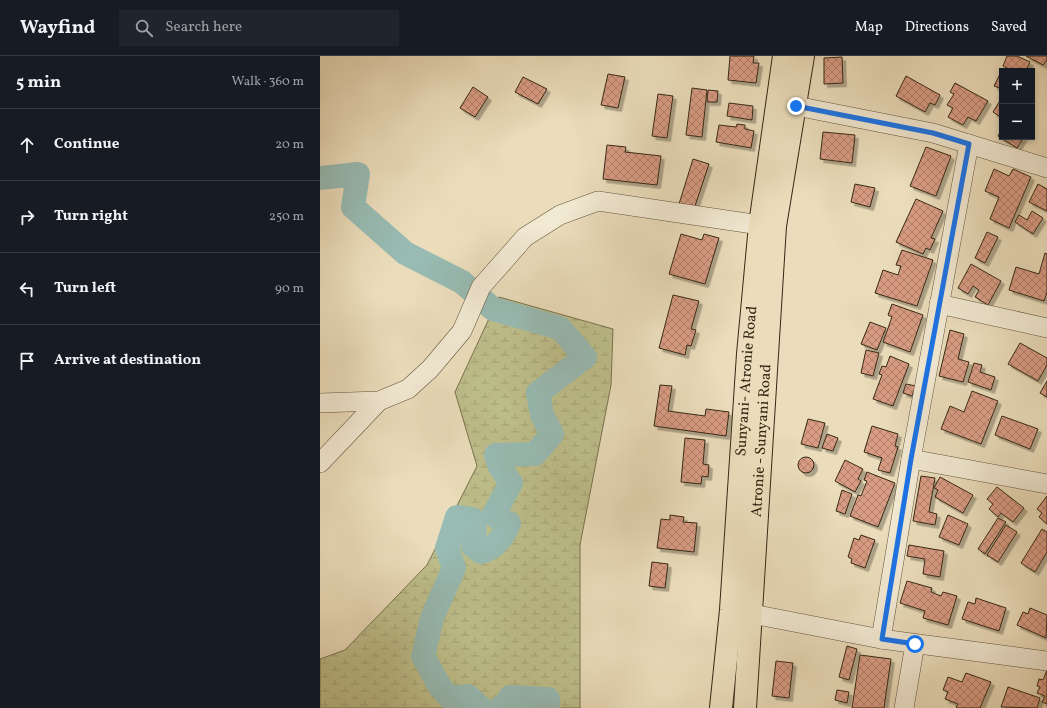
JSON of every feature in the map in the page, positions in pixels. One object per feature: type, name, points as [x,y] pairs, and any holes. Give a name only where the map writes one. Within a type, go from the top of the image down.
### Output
[{"type":"highway","name":"Sunyani- Atronie Road","points":[[721,708],[741,611],[748,354],[760,225],[784,56]]},
{"type":"highway","name":"Atronie - Sunyani Road","points":[[745,708],[741,611],[776,226],[803,56]]},
{"type":"street","points":[[796,106],[933,133],[1047,168]]},
{"type":"street","points":[[882,639],[911,459],[969,144]]},
{"type":"street","points":[[320,403],[379,401],[408,389],[430,369],[462,331],[481,287],[525,237],[560,215],[598,202],[760,225]]},
{"type":"street","points":[[940,304],[1047,328]]},
{"type":"street","points":[[320,463],[379,401]]},
{"type":"street","points":[[911,459],[1047,484]]},
{"type":"street","points":[[741,611],[882,639],[1047,661]]},
{"type":"street","points":[[904,708],[915,644]]},
{"type":"green space","points":[[499,297],[613,329],[611,385],[580,545],[580,708],[320,708],[320,659],[345,650],[427,565],[477,466],[455,392]]},
{"type":"building","points":[[730,56],[754,56],[753,63],[759,63],[756,83],[728,80]]},
{"type":"building","points":[[1007,56],[1017,56],[1030,62],[1027,68],[1007,68],[1003,66]]},
{"type":"building","points":[[1026,56],[1047,56],[1047,60],[1043,65]]},
{"type":"building","points":[[842,57],[843,83],[824,84],[824,58]]},
{"type":"building","points":[[608,74],[625,77],[618,108],[601,105]]},
{"type":"building","points":[[906,76],[940,95],[935,105],[930,103],[925,112],[896,96]]},
{"type":"building","points":[[999,76],[999,88],[994,86]]},
{"type":"building","points":[[523,77],[547,89],[538,104],[515,92]]},
{"type":"building","points":[[955,83],[988,101],[976,121],[968,117],[963,125],[948,117],[953,108],[947,105],[954,94],[950,92]]},
{"type":"building","points":[[473,87],[488,97],[475,117],[460,108]]},
{"type":"building","points":[[692,88],[707,90],[702,137],[686,135]]},
{"type":"building","points":[[708,90],[718,91],[717,102],[707,102]]},
{"type":"building","points":[[658,94],[673,96],[667,138],[652,136]]},
{"type":"building","points":[[999,102],[999,116],[993,112]]},
{"type":"building","points":[[729,103],[753,106],[752,120],[727,116]]},
{"type":"building","points":[[737,124],[745,125],[745,129],[754,131],[751,148],[716,142],[719,125],[736,127]]},
{"type":"building","points":[[823,132],[855,135],[852,163],[820,159]]},
{"type":"building","points":[[1004,140],[1022,140],[1017,148]]},
{"type":"building","points":[[607,145],[626,147],[625,152],[661,156],[657,185],[603,179]]},
{"type":"building","points":[[926,147],[951,156],[936,196],[910,186]]},
{"type":"building","points":[[693,159],[709,164],[694,209],[679,204]]},
{"type":"building","points":[[994,169],[1009,176],[1013,169],[1031,177],[1009,228],[990,219],[999,197],[985,191]]},
{"type":"building","points":[[855,184],[875,188],[870,207],[851,202]]},
{"type":"building","points":[[1038,184],[1047,189],[1047,211],[1029,202]]},
{"type":"building","points":[[916,199],[943,211],[931,238],[935,239],[930,250],[926,248],[923,254],[896,242]]},
{"type":"building","points":[[1032,211],[1043,218],[1033,234],[1015,222],[1019,215],[1027,220]]},
{"type":"building","points":[[987,232],[998,237],[985,263],[975,258]]},
{"type":"building","points":[[681,234],[702,240],[704,234],[719,238],[705,284],[669,274]]},
{"type":"building","points":[[902,250],[933,260],[917,306],[875,293],[883,270],[898,275],[901,266],[896,265]]},
{"type":"building","points":[[1045,253],[1047,254],[1047,292],[1044,301],[1009,290],[1016,267],[1039,274]]},
{"type":"building","points":[[971,264],[1001,281],[988,305],[975,297],[979,290],[973,286],[968,294],[958,288]]},
{"type":"building","points":[[673,295],[699,301],[691,329],[696,330],[691,346],[687,345],[685,355],[659,348]]},
{"type":"building","points":[[892,304],[923,315],[910,352],[883,342],[892,317],[888,315]]},
{"type":"building","points":[[870,322],[886,328],[877,350],[861,344]]},
{"type":"building","points":[[950,330],[964,334],[958,359],[969,362],[963,382],[939,376]]},
{"type":"building","points":[[1020,343],[1047,358],[1047,365],[1038,381],[1008,364]]},
{"type":"building","points":[[866,350],[879,353],[873,376],[861,373]]},
{"type":"building","points":[[890,356],[909,364],[893,406],[873,399],[882,375],[879,374],[882,366],[886,367]]},
{"type":"building","points":[[974,363],[982,365],[980,372],[995,377],[991,390],[968,382]]},
{"type":"building","points":[[1047,381],[1047,397],[1040,393]]},
{"type":"building","points":[[906,384],[916,386],[912,396],[903,393]]},
{"type":"building","points":[[660,385],[672,386],[668,411],[705,416],[706,409],[729,412],[726,436],[654,426]]},
{"type":"building","points":[[972,391],[998,401],[981,444],[941,429],[950,406],[964,412]]},
{"type":"building","points":[[1002,416],[1038,429],[1030,449],[995,435]]},
{"type":"building","points":[[808,419],[825,423],[818,448],[801,444]]},
{"type":"building","points":[[872,426],[898,434],[895,446],[898,447],[890,473],[878,470],[882,458],[864,452]]},
{"type":"building","points":[[827,434],[838,438],[833,451],[822,448]]},
{"type":"building","points":[[685,438],[705,440],[703,464],[709,465],[708,477],[702,476],[701,484],[681,482]]},
{"type":"building","points":[[803,457],[809,457],[814,462],[812,471],[809,473],[803,473],[798,468],[798,462]]},
{"type":"building","points":[[845,460],[863,469],[858,479],[861,481],[855,492],[835,481]]},
{"type":"building","points":[[867,472],[895,483],[878,527],[850,516],[858,495],[861,496],[867,481],[864,480]]},
{"type":"building","points":[[921,476],[935,478],[929,512],[937,514],[935,525],[913,521]]},
{"type":"building","points":[[940,477],[973,495],[963,513],[935,497],[938,490],[934,488]]},
{"type":"building","points":[[997,487],[1024,508],[1013,522],[1001,513],[998,517],[989,509],[993,504],[987,499]]},
{"type":"building","points":[[842,490],[852,494],[845,514],[836,511]]},
{"type":"building","points":[[1047,496],[1047,524],[1039,517],[1042,513],[1037,509]]},
{"type":"building","points":[[670,515],[684,517],[683,522],[697,523],[694,552],[657,548],[661,519],[670,520]]},
{"type":"building","points":[[948,515],[968,524],[959,545],[939,537]]},
{"type":"building","points":[[998,518],[1006,522],[985,554],[978,549]]},
{"type":"building","points":[[1006,525],[1017,532],[998,562],[987,555]]},
{"type":"building","points":[[1042,529],[1047,532],[1047,552],[1035,572],[1021,563]]},
{"type":"building","points":[[861,535],[875,540],[865,568],[851,563],[852,559],[848,557],[854,538],[859,540]]},
{"type":"building","points":[[909,545],[944,551],[940,577],[923,574],[925,559],[907,556]]},
{"type":"building","points":[[652,562],[668,564],[665,588],[649,586]]},
{"type":"building","points":[[907,581],[932,588],[931,592],[941,596],[943,592],[957,596],[948,625],[923,618],[925,611],[900,603]]},
{"type":"building","points":[[976,598],[1006,608],[999,631],[962,619],[968,602],[975,604]]},
{"type":"building","points":[[1030,608],[1047,615],[1046,638],[1017,625],[1023,612],[1028,614]]},
{"type":"building","points":[[847,646],[857,649],[849,680],[839,677]]},
{"type":"building","points":[[860,655],[891,659],[884,708],[852,708]]},
{"type":"building","points":[[776,661],[793,663],[789,698],[772,696]]},
{"type":"building","points":[[1047,670],[1047,704],[1042,702],[1045,696],[1037,693],[1040,687],[1037,686],[1039,679],[1043,680]]},
{"type":"building","points":[[966,673],[991,682],[980,708],[958,708],[956,707],[958,704],[945,699],[948,692],[943,690],[948,677],[962,682]]},
{"type":"building","points":[[1008,687],[1040,698],[1037,708],[1001,707]]},
{"type":"building","points":[[837,690],[849,692],[847,703],[835,700]]},
{"type":"waterway","points":[[320,178],[358,174],[353,207],[405,253],[462,282],[493,309],[560,328],[585,357],[538,393],[542,415],[552,434],[535,454],[496,455],[500,467],[511,483],[494,514],[500,520],[509,523],[502,537],[491,548],[481,552],[473,546],[475,527],[472,519],[457,517],[447,548],[454,568],[432,618],[423,656],[440,687],[450,698],[468,696],[481,708]]},
{"type":"waterway","points":[[500,708],[505,705],[510,697],[548,699],[548,708]]},
{"type":"route","points":[[796,106],[933,133],[969,144],[911,459],[882,639],[915,644]]}]
